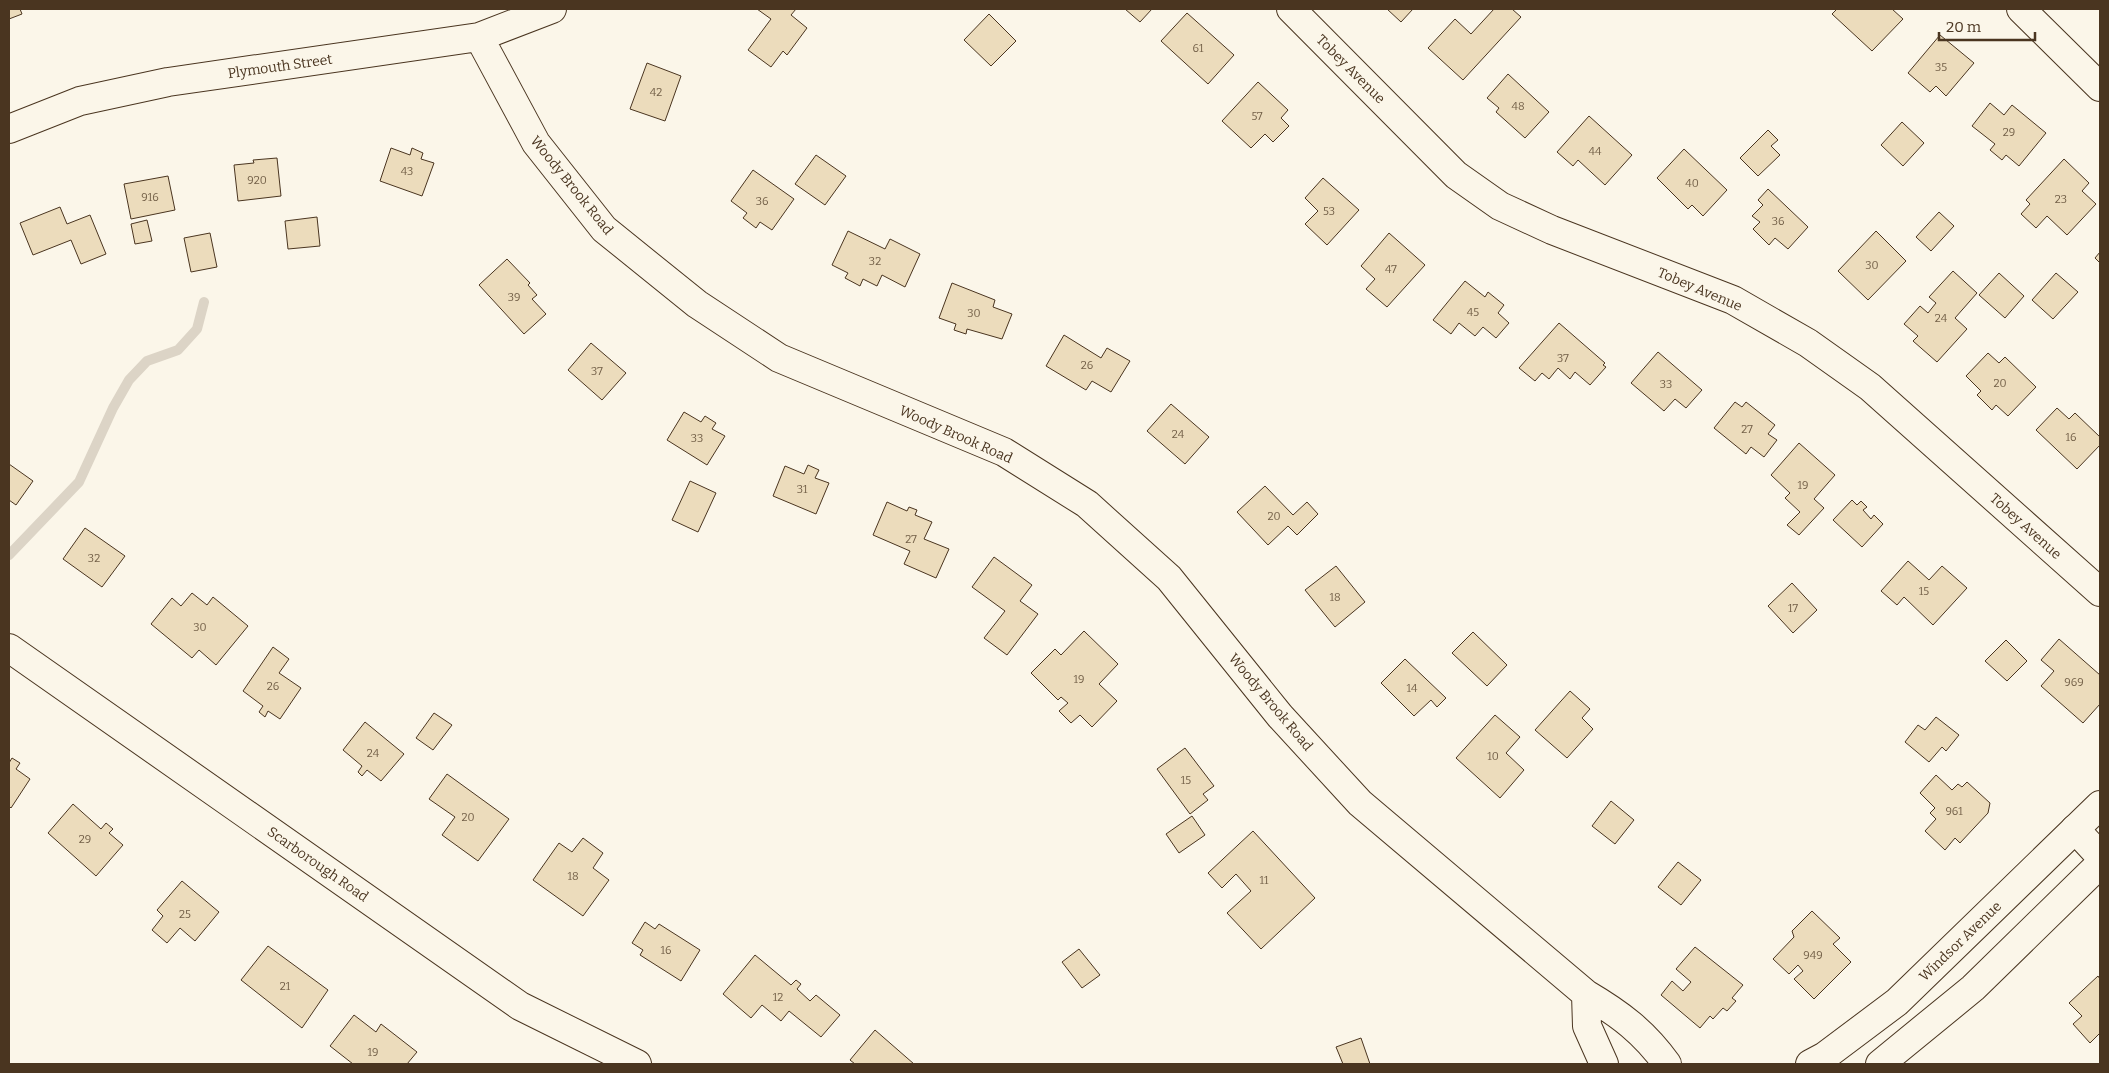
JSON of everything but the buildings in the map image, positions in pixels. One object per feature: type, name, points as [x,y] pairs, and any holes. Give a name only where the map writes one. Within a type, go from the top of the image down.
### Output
[{"type":"street","name":"Plymouth Street","points":[[9,129],[80,100],[168,82],[479,37],[552,9]]},
{"type":"street","name":"Tobey Avenue","points":[[1291,9],[1456,175],[1500,206],[1552,230],[1733,300],[1808,343],[1870,388],[2100,592]]},
{"type":"street","points":[[2021,9],[2100,87]]},
{"type":"street","name":"Woody Brook Road","points":[[479,37],[536,142],[604,229],[697,304],[779,358],[1004,452],[1087,504],[1170,578],[1280,716],[1360,803],[1586,994],[1618,1013],[1651,1041],[1667,1064]]},
{"type":"street","name":"Scarborough Road","points":[[9,648],[520,1006],[637,1064]]},
{"type":"street","name":"Windsor Avenue","points":[[1810,1064],[1825,1056],[1897,1002],[2100,806]]},
{"type":"street","points":[[2075,829],[2100,856]]},
{"type":"street","points":[[1880,1064],[1973,988],[2100,864]]},
{"type":"street","points":[[1586,994],[1587,1026],[1604,1064]]},
{"type":"waterway","points":[[9,555],[79,482],[113,408],[129,380],[147,361],[178,350],[197,329],[204,302]]}]
